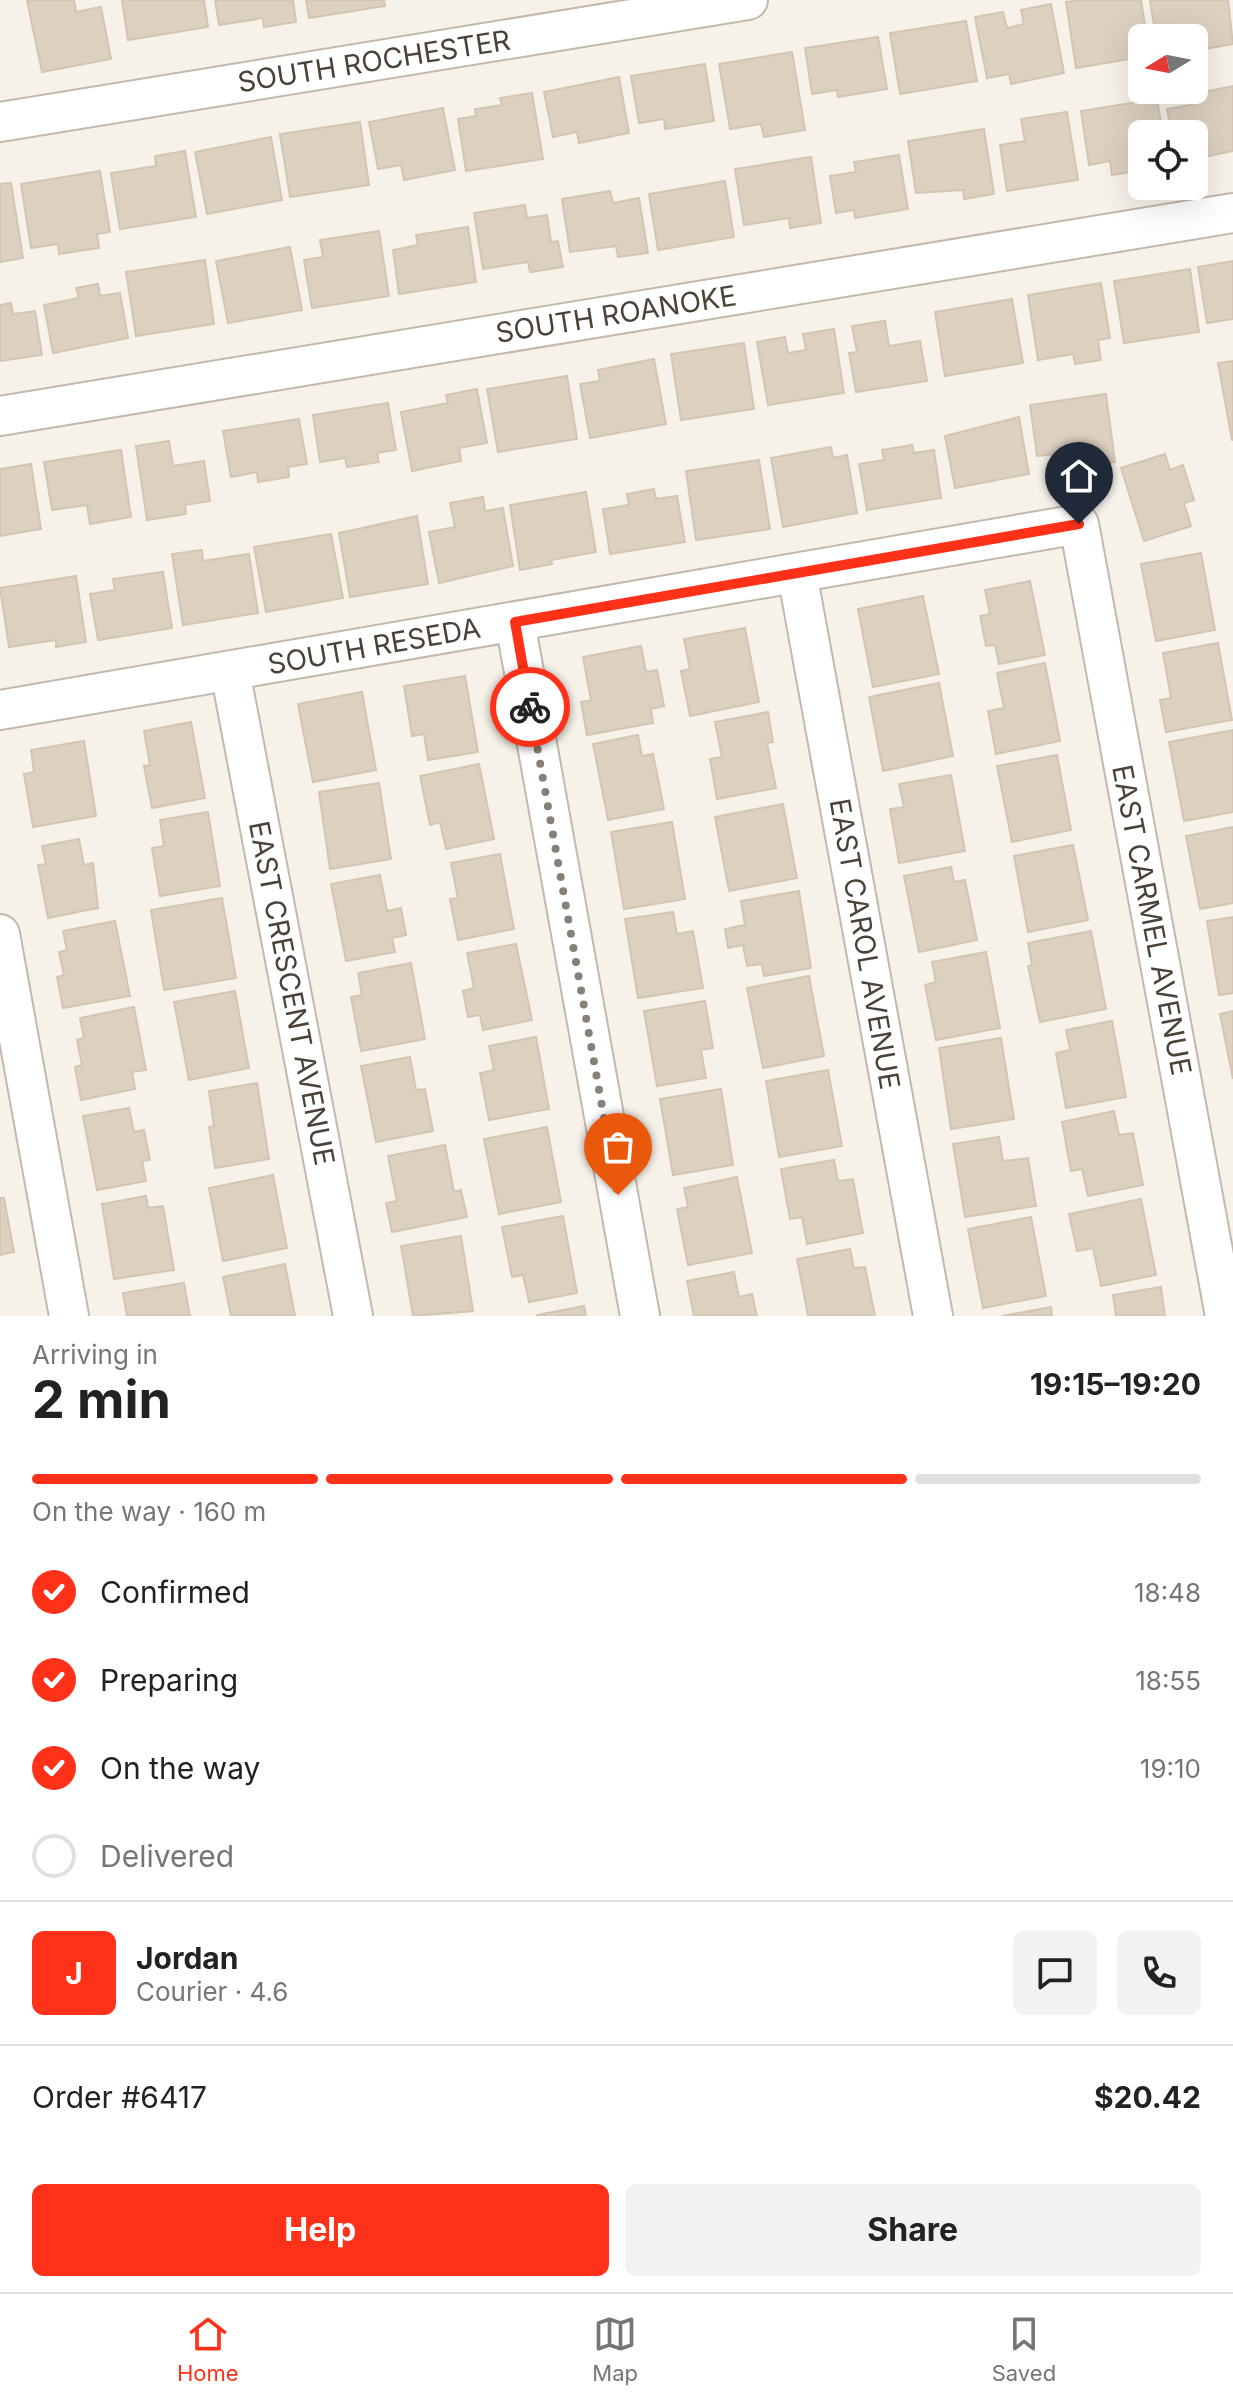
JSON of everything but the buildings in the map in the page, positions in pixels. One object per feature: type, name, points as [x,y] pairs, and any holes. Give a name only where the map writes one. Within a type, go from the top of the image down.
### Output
[{"type":"street","name":"SOUTH ROCHESTER","points":[[0,122],[748,0]]},
{"type":"street","name":"SOUTH ROANOKE","points":[[0,416],[1233,213]]},
{"type":"street","name":"SOUTH RESEDA","points":[[0,710],[1079,524]]},
{"type":"street","name":"EAST CARMEL AVENUE","points":[[1079,524],[1225,1316]]},
{"type":"street","name":"EAST CAROL AVENUE","points":[[797,573],[933,1316]]},
{"type":"street","points":[[515,622],[640,1316]]},
{"type":"street","name":"EAST CRESCENT AVENUE","points":[[230,671],[353,1316]]},
{"type":"street","points":[[0,934],[7,1015],[69,1316]]},
{"type":"way so far","points":[[530,707],[618,1195]]},
{"type":"route","points":[[530,707],[515,622],[1079,524]]}]
